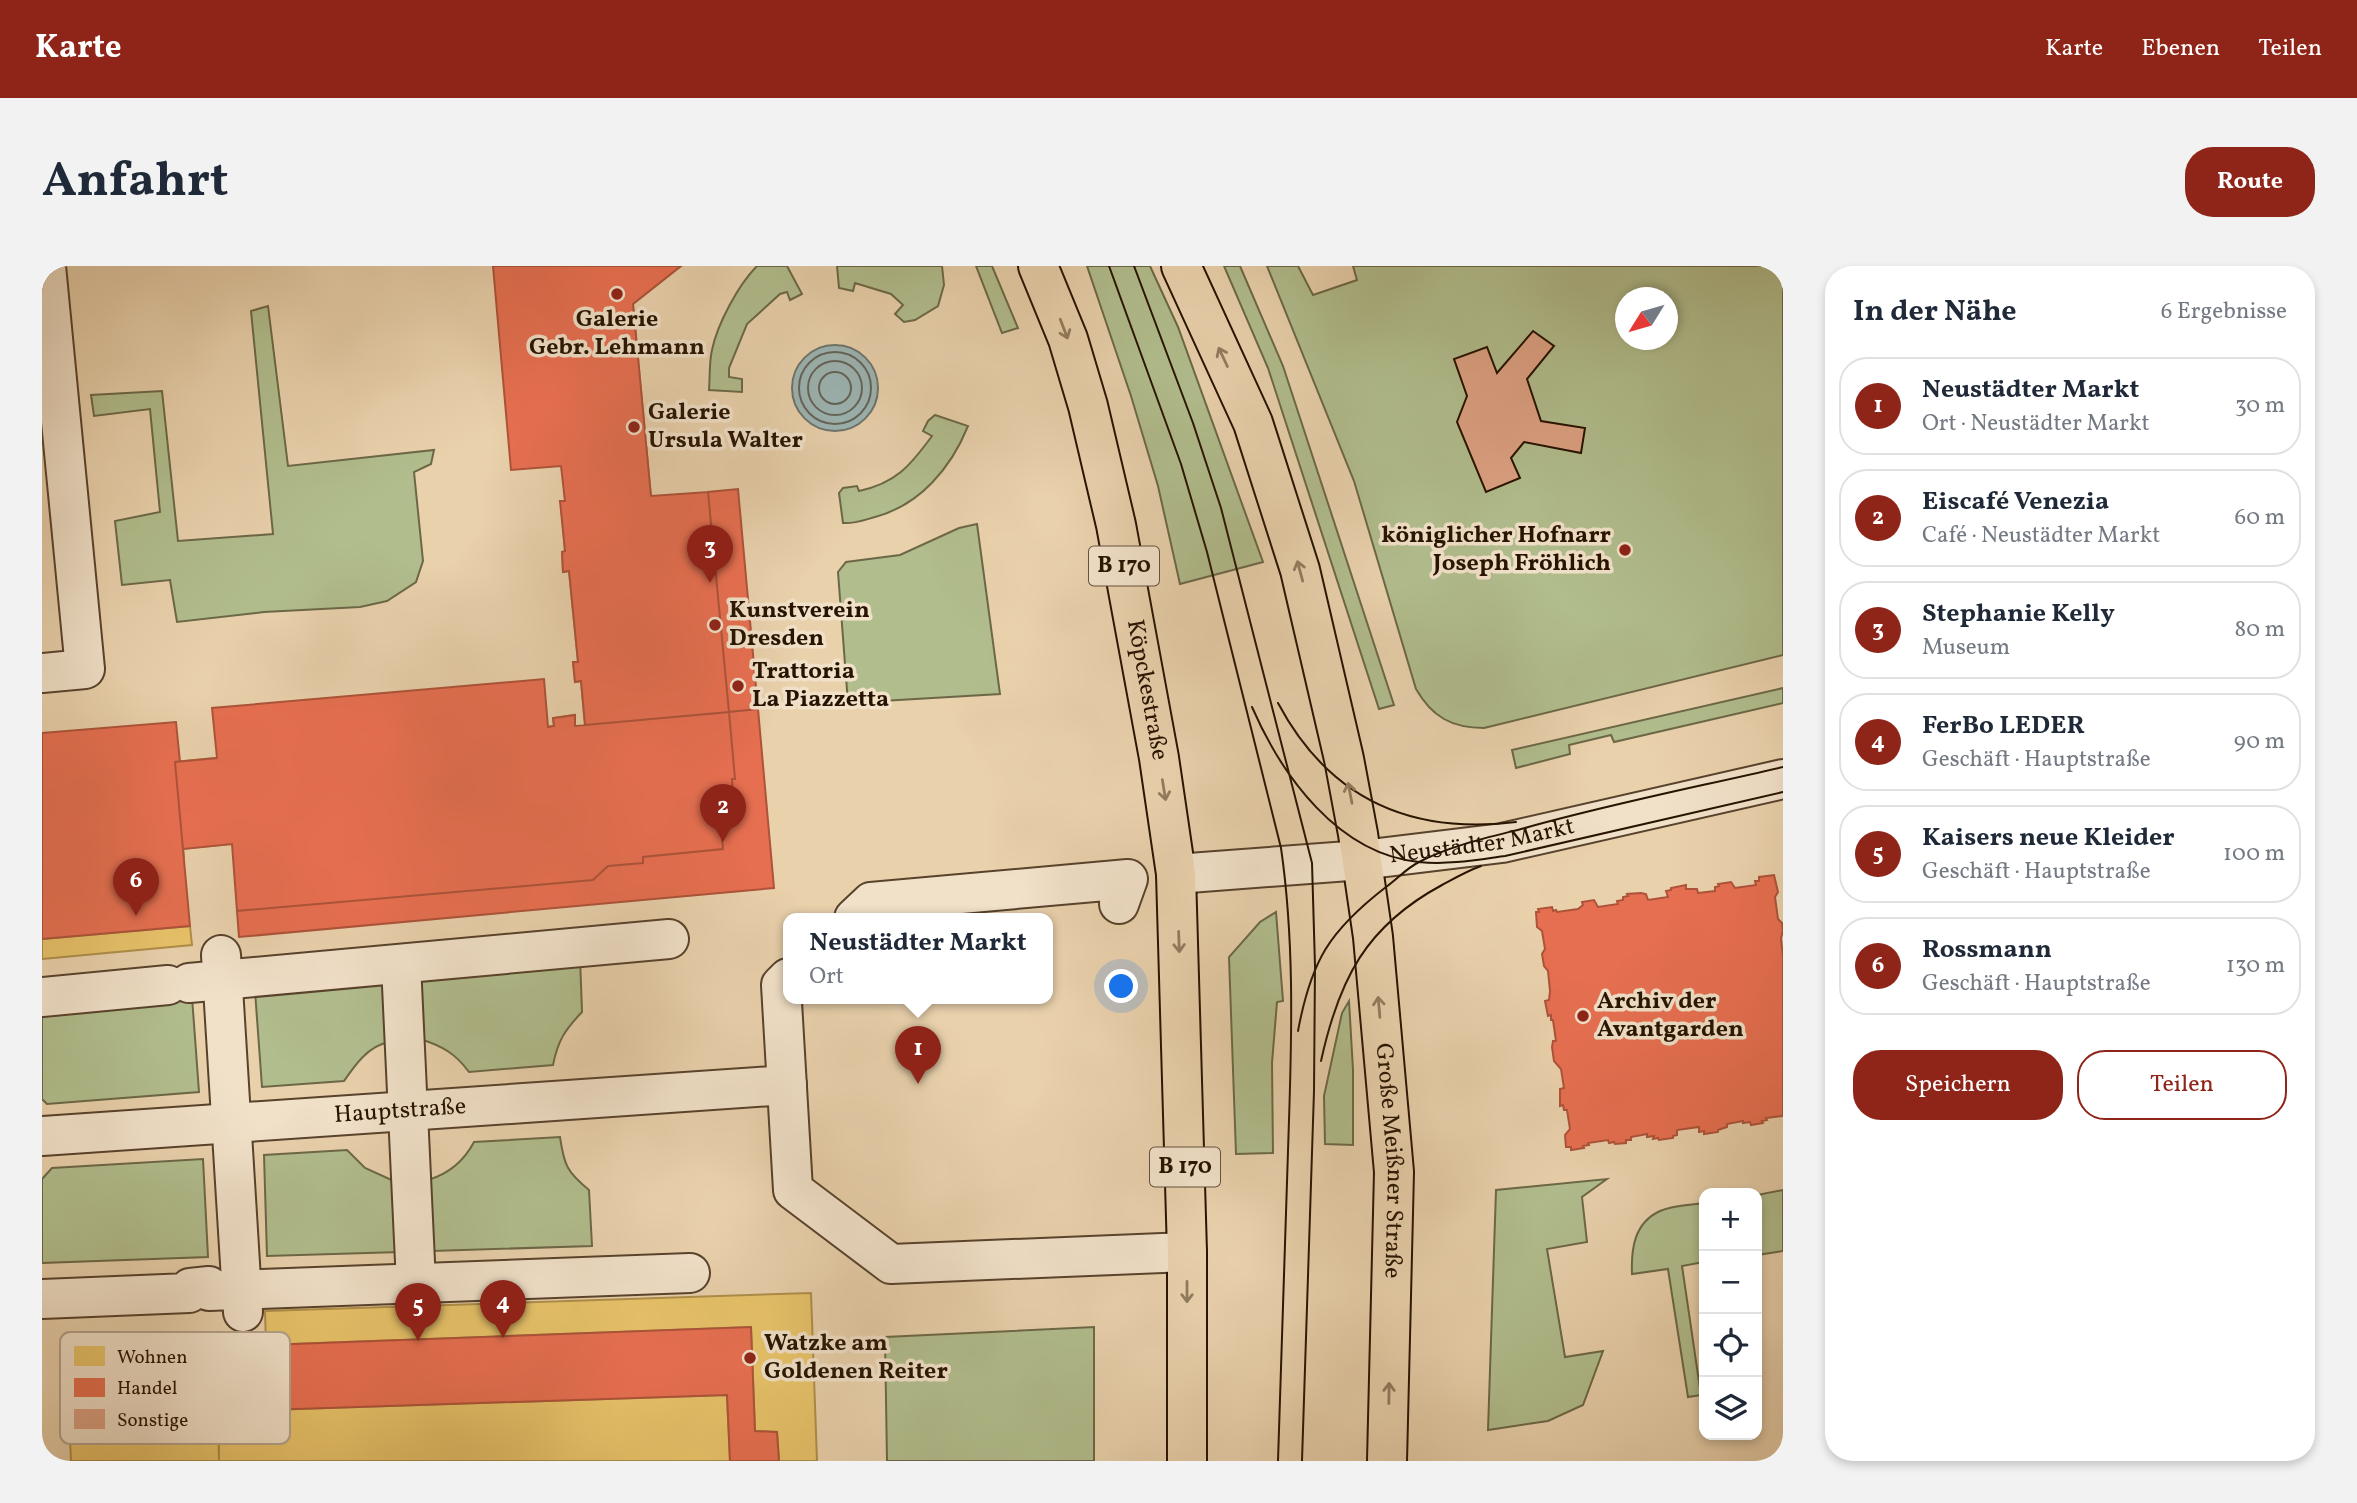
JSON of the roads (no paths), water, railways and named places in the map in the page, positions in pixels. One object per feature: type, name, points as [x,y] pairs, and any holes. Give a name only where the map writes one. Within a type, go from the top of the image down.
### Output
[{"type":"main road","name":"Köpckestraße","points":[[1038,266],[1068,339],[1088,405],[1116,525],[1159,758],[1176,874]]},
{"type":"main road","points":[[1181,266],[1253,423],[1300,570],[1343,759],[1362,860]]},
{"type":"main road","name":"Große Meißner Straße","points":[[1362,860],[1373,937],[1394,1172],[1387,1461]]},
{"type":"main road","name":"B 170","points":[[1176,874],[1187,1252],[1186,1461]]},
{"type":"street","points":[[42,673],[85,669],[46,266]]},
{"type":"street","name":"Neustädter Markt","points":[[1176,874],[1362,860],[1502,843],[1783,779]]},
{"type":"street","points":[[860,913],[872,902],[1128,878],[1119,904]]},
{"type":"street","points":[[42,997],[200,976],[401,964],[669,939]]},
{"type":"street","points":[[401,964],[416,1283]]},
{"type":"street","points":[[200,976],[231,1122],[221,1296]]},
{"type":"street","points":[[783,983],[773,1086],[793,1190],[891,1264],[1132,1240],[1187,1252]]},
{"type":"street","name":"Hauptstraße","points":[[42,1136],[773,1086]]},
{"type":"street","points":[[42,1299],[221,1296],[416,1283],[690,1273]]},
{"type":"water","points":[[835,345],[859,352],[871,364],[878,388],[871,412],[859,424],[835,431],[811,424],[799,412],[792,388],[799,364],[811,352]]},
{"type":"tram line","points":[[1109,266],[1181,464],[1207,552],[1281,848],[1288,916],[1291,1018],[1278,1461]]},
{"type":"tram line","points":[[1134,266],[1193,423],[1221,508],[1312,863],[1314,1091],[1302,1461]]},
{"type":"tram line","points":[[1278,703],[1299,736],[1322,764],[1348,786],[1376,803],[1408,815],[1441,822],[1477,825],[1516,822]]},
{"type":"tram line","points":[[1252,707],[1279,759],[1316,807],[1338,828],[1363,844],[1390,856],[1419,862],[1451,862],[1505,856],[1783,792]]},
{"type":"tram line","points":[[1298,1031],[1309,985],[1337,933],[1366,903],[1419,862],[1458,846],[1557,819],[1783,767]]},
{"type":"tram line","points":[[1321,1061],[1328,1032],[1347,980],[1375,937],[1416,901],[1456,877],[1481,866]]},
{"type":"place","name":"Galerie Gebr. Lehmann","points":[[617,294]]},
{"type":"place","name":"Galerie Ursula Walter","points":[[634,427]]},
{"type":"place","name":"königlicher Hofnarr Joseph Fröhlich","points":[[1625,550]]},
{"type":"place","name":"Stephanie Kelly","points":[[710,583]]},
{"type":"place","name":"Kunstverein Dresden","points":[[715,625]]},
{"type":"place","name":"Trattoria La Piazzetta","points":[[738,686]]},
{"type":"place","name":"Eiscafé Venezia","points":[[723,842]]},
{"type":"place","name":"Rossmann","points":[[136,916]]},
{"type":"place","name":"Archiv der Avantgarden","points":[[1583,1016]]},
{"type":"place","name":"Neustädter Markt","points":[[918,1084]]},
{"type":"place","name":"FerBo LEDER","points":[[503,1338]]},
{"type":"place","name":"Kaisers neue Kleider","points":[[418,1341]]},
{"type":"place","name":"Watzke am Goldenen Reiter","points":[[750,1358]]}]
